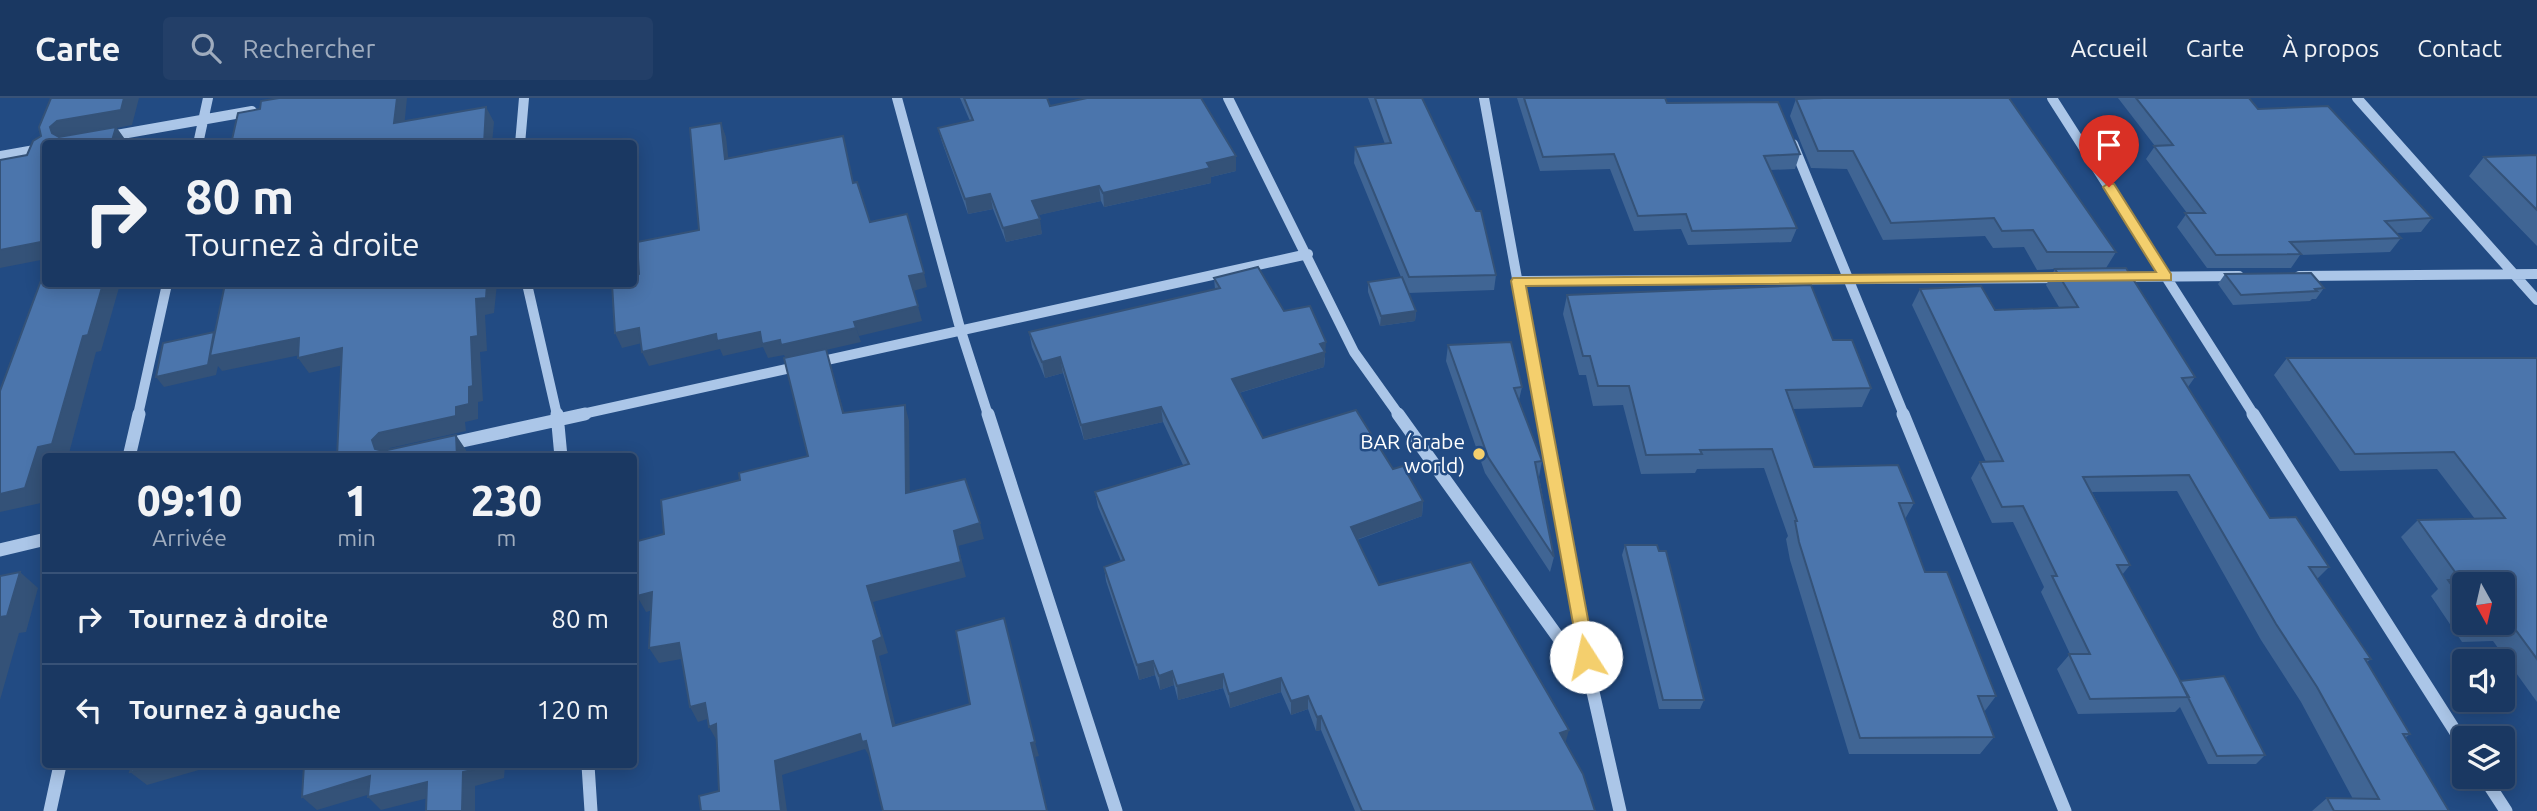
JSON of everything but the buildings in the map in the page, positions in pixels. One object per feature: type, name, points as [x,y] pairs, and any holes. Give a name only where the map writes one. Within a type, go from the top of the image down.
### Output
[{"type":"street","points":[[199,140],[208,98]]},
{"type":"street","points":[[520,140],[524,98]]},
{"type":"street","points":[[897,98],[960,328],[1116,811]]},
{"type":"street","points":[[1228,98],[1308,254],[1354,352],[1591,684]]},
{"type":"street","points":[[1484,98],[1591,684],[1620,811]]},
{"type":"street","points":[[2052,98],[2452,726]]},
{"type":"street","points":[[2357,98],[2537,300]]},
{"type":"street","points":[[96,139],[258,110]]},
{"type":"street","points":[[1789,134],[2065,811]]},
{"type":"street","points":[[0,156],[42,149]]},
{"type":"street","points":[[430,448],[960,328],[1308,254]]},
{"type":"street","points":[[2292,276],[2537,274]]},
{"type":"street","points":[[2097,278],[2250,276]]},
{"type":"street","points":[[1518,281],[2084,278]]},
{"type":"street","points":[[130,453],[166,287]]},
{"type":"street","points":[[528,287],[558,418],[561,453]]},
{"type":"street","points":[[0,550],[42,540]]},
{"type":"street","points":[[50,811],[59,768]]},
{"type":"street","points":[[588,768],[592,811]]},
{"type":"street","points":[[2492,789],[2506,811]]},
{"type":"place","name":"BAR (arabe world)","points":[[1479,454]]},
{"type":"route","points":[[1586,657],[1518,281],[2166,277],[2109,187]]}]
